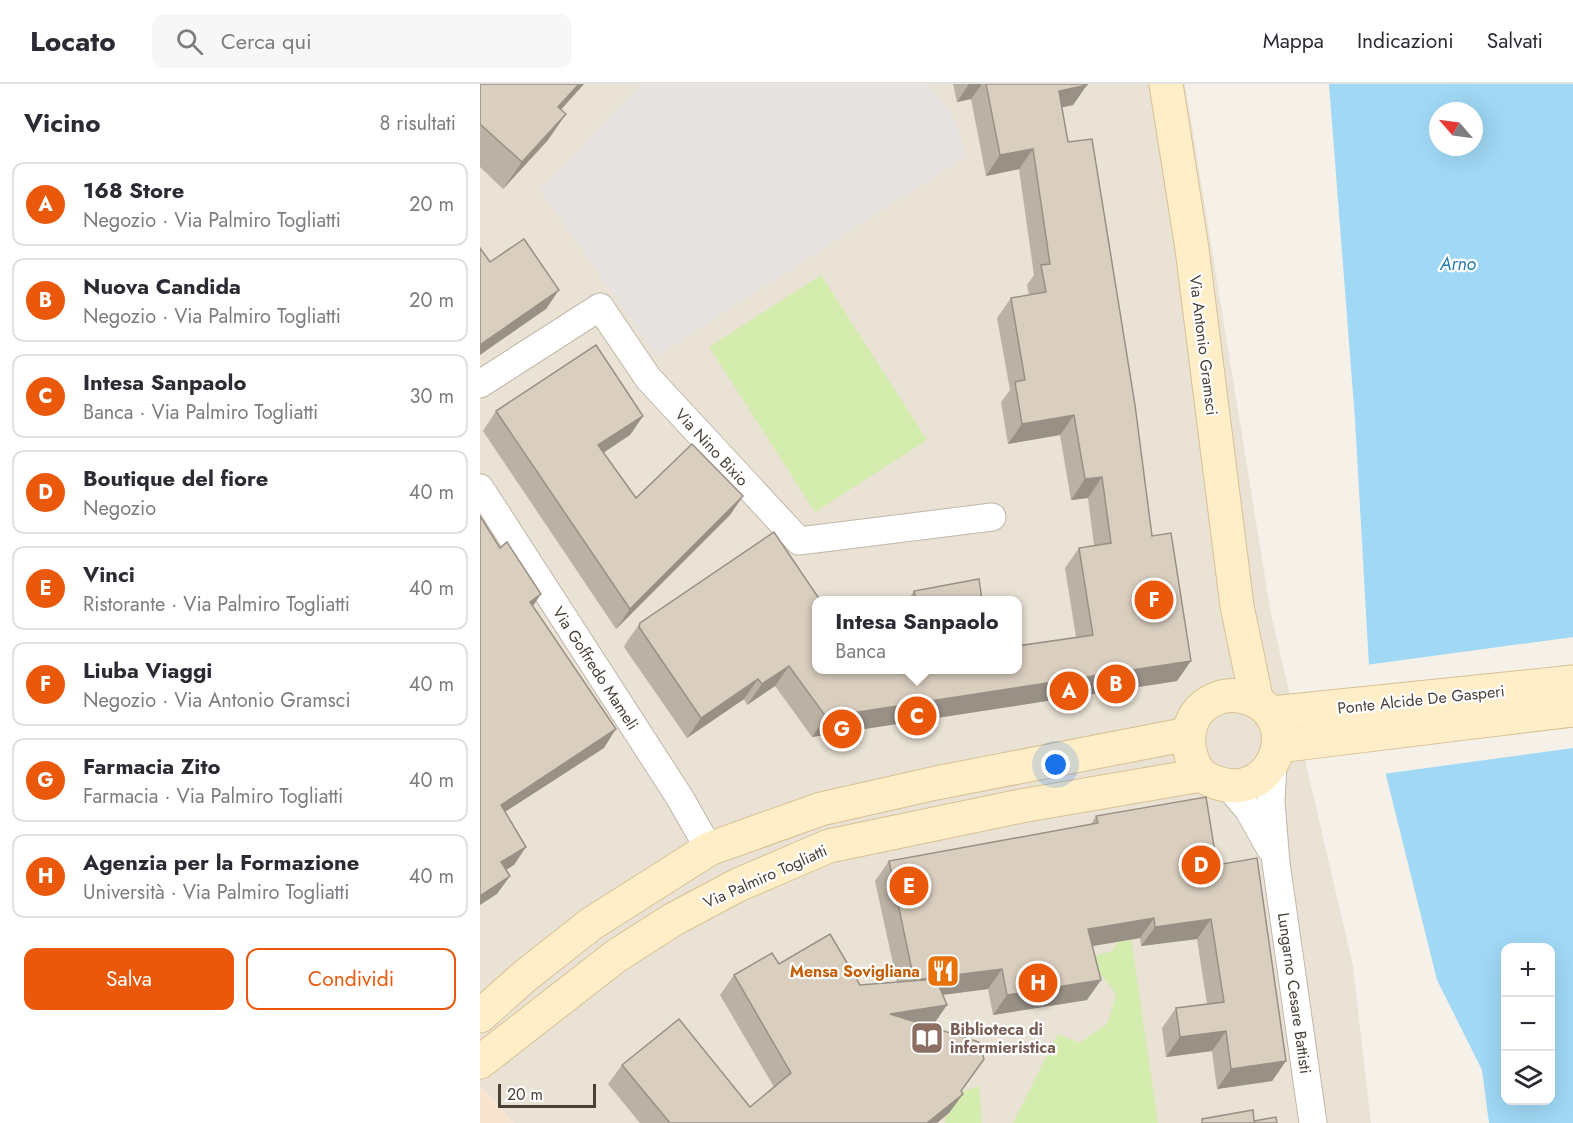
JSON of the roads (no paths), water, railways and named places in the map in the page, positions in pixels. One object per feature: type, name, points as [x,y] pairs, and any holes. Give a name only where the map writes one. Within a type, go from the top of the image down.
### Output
[{"type":"main road","name":"Via Antonio Gramsci","points":[[1166,84],[1192,249],[1237,606],[1263,708]]},
{"type":"main road","name":"Via Antonio Gramsci","points":[[1215,699],[1234,635],[1237,606]]},
{"type":"main road","name":"Ponte Alcide De Gasperi","points":[[1276,754],[1311,726],[1573,682]]},
{"type":"main road","points":[[1215,781],[1192,763],[1188,749],[1188,734],[1192,720],[1202,707],[1215,699],[1229,695],[1243,696],[1263,708],[1278,735],[1276,754]]},
{"type":"main road","name":"Ponte Alcide De Gasperi","points":[[1263,708],[1311,726],[1573,710]]},
{"type":"main road","points":[[480,1016],[525,976],[591,924],[710,849],[821,809],[936,783],[1188,734]]},
{"type":"main road","name":"Via Palmiro Togliatti","points":[[480,1062],[590,975],[674,919],[738,885],[829,846],[1021,806],[1215,781],[1254,781],[1276,754]]},
{"type":"street","name":"Via Nino Bixio","points":[[480,384],[600,308],[648,378],[799,541],[992,517]]},
{"type":"street","name":"Via Goffredo Mameli","points":[[480,488],[680,798],[710,849]]},
{"type":"street","name":"Lungarno Cesare Battisti","points":[[1276,754],[1271,802],[1276,863],[1313,1123]]},
{"type":"street","name":"Lungarno Cesare Battisti","points":[[1215,781],[1248,809],[1263,833],[1276,863]]},
{"type":"water","name":"Arno","points":[[1329,84],[1573,84],[1573,1123],[1489,1123],[1482,1070],[1437,980],[1372,719],[1355,419]]},
{"type":"place","name":"Liuba Viaggi","points":[[1154,600]]},
{"type":"place","name":"Nuova Candida","points":[[1116,684]]},
{"type":"place","name":"168 Store","points":[[1069,691]]},
{"type":"place","name":"Intesa Sanpaolo","points":[[917,716]]},
{"type":"place","name":"Farmacia Zito","points":[[842,729]]},
{"type":"place","name":"Boutique del fiore","points":[[1201,865]]},
{"type":"place","name":"Vinci","points":[[909,886]]},
{"type":"place","name":"Mensa Sovigliana","points":[[943,971]]},
{"type":"place","name":"Agenzia per la Formazione","points":[[1038,983]]},
{"type":"place","name":"Biblioteca di infermieristica","points":[[927,1038]]}]
